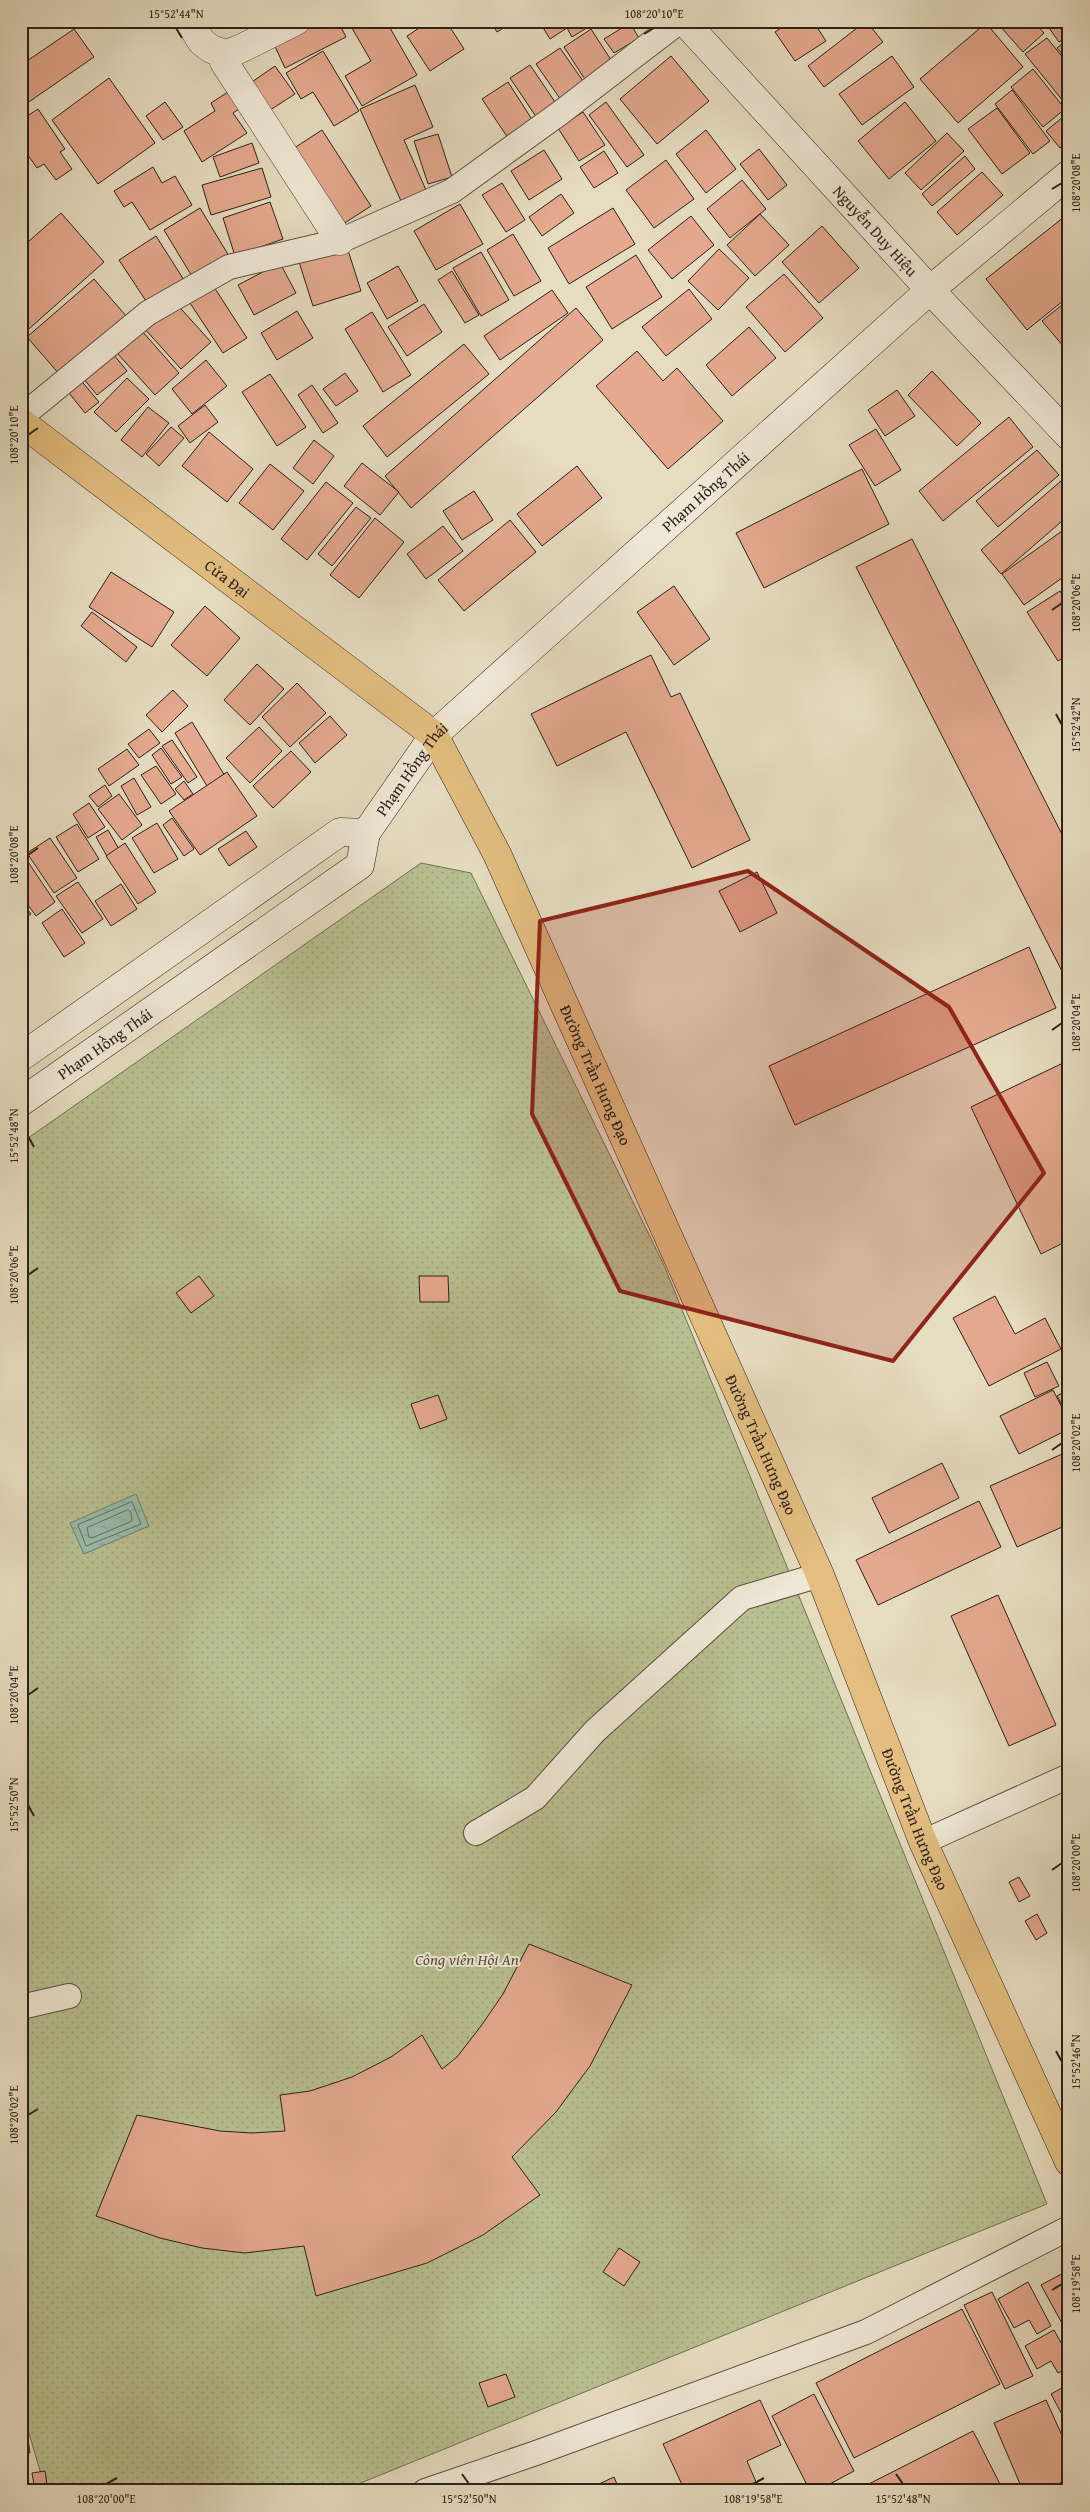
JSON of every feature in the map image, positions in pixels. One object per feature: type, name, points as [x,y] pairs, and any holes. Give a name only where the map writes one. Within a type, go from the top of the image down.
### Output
[{"type":"main road","name":"Cửa Đại","points":[[21,422],[434,735]]},
{"type":"main road","name":"Đường Trần Hưng Đạo","points":[[434,735],[496,854],[820,1575],[923,1842],[1069,2162]]},
{"type":"street","points":[[188,21],[201,41],[211,49],[226,54],[240,50],[296,21]]},
{"type":"street","name":"Nguyễn Duy Hiệu","points":[[684,21],[930,290],[1069,436]]},
{"type":"street","points":[[226,54],[224,62],[340,241]]},
{"type":"street","name":"Phạm Hồng Thái","points":[[21,1102],[360,865],[366,833],[434,735],[930,290],[1069,174]]},
{"type":"street","name":"Phạm Hồng Thái","points":[[21,1057],[340,832],[366,833]]},
{"type":"lane","points":[[21,417],[148,313],[229,267],[340,241],[452,191],[560,113],[680,21]]},
{"type":"lane","points":[[476,1833],[534,1798],[595,1731],[742,1598],[820,1575]]},
{"type":"lane","points":[[923,1842],[1069,1776]]},
{"type":"lane","points":[[21,2007],[69,1996]]},
{"type":"lane","points":[[424,2491],[536,2453],[866,2332],[1069,2228]]},
{"type":"highlighted area","points":[[748,871],[949,1007],[1044,1173],[893,1361],[620,1291],[532,1114],[540,921]]},
{"type":"green space","name":"Công viên Hội An","points":[[421,863],[471,873],[663,1263],[1047,2204],[341,2491],[46,2491],[21,2406],[21,1143]]},
{"type":"water","points":[[136,1494],[149,1526],[84,1554],[70,1523]]},
{"type":"building","points":[[309,21],[338,21],[346,37],[285,68],[272,40]]},
{"type":"building","points":[[352,21],[386,21],[417,75],[362,106],[345,76],[371,61],[349,23]]},
{"type":"building","points":[[430,21],[446,21],[464,49],[430,71],[407,36]]},
{"type":"building","points":[[490,21],[515,21],[497,32]]},
{"type":"building","points":[[539,21],[598,21],[572,37],[567,28],[550,39]]},
{"type":"building","points":[[791,21],[813,21],[826,41],[795,61],[775,32]]},
{"type":"building","points":[[820,21],[837,21],[825,29]]},
{"type":"building","points":[[866,21],[883,42],[824,87],[808,66]]},
{"type":"building","points":[[1003,21],[1033,21],[1044,33],[1023,52],[999,25]]},
{"type":"building","points":[[1044,21],[1069,21],[1069,35],[1059,42]]},
{"type":"building","points":[[630,23],[639,38],[614,53],[604,39]]},
{"type":"building","points":[[986,23],[1023,67],[958,123],[920,79]]},
{"type":"building","points":[[74,29],[94,57],[23,106],[21,65]]},
{"type":"building","points":[[591,29],[613,63],[586,81],[564,47]]},
{"type":"building","points":[[1047,38],[1069,65],[1069,96],[1063,101],[1025,54]]},
{"type":"building","points":[[1069,38],[1069,62],[1057,48]]},
{"type":"building","points":[[560,48],[585,84],[561,100],[536,64]]},
{"type":"building","points":[[323,51],[359,111],[334,126],[313,92],[301,99],[286,73]]},
{"type":"building","points":[[671,56],[709,101],[657,144],[620,99]]},
{"type":"building","points":[[892,56],[914,87],[862,125],[839,94]]},
{"type":"building","points":[[530,65],[557,105],[537,118],[510,78]]},
{"type":"building","points":[[275,66],[295,94],[264,114],[246,86]]},
{"type":"building","points":[[1033,69],[1065,109],[1043,127],[1011,87]]},
{"type":"building","points":[[109,78],[155,143],[98,184],[52,120]]},
{"type":"building","points":[[508,82],[533,121],[508,138],[482,99]]},
{"type":"building","points":[[415,85],[433,127],[404,140],[426,190],[401,201],[360,109]]},
{"type":"building","points":[[231,90],[242,107],[233,113],[247,133],[202,162],[184,131],[215,111],[211,103]]},
{"type":"building","points":[[1012,90],[1050,141],[1033,154],[995,104]]},
{"type":"building","points":[[165,102],[183,127],[163,140],[146,116]]},
{"type":"building","points":[[606,102],[644,155],[627,167],[589,115]]},
{"type":"building","points":[[905,102],[936,141],[889,179],[858,141]]},
{"type":"building","points":[[997,108],[1030,153],[1002,174],[968,129]]},
{"type":"building","points":[[38,109],[65,149],[60,152],[72,169],[56,180],[44,164],[37,168],[25,151],[21,154],[21,120]]},
{"type":"building","points":[[583,112],[605,145],[579,161],[558,128]]},
{"type":"building","points":[[1069,112],[1069,140],[1060,148],[1046,131]]},
{"type":"building","points":[[322,130],[371,206],[337,228],[288,152]]},
{"type":"building","points":[[706,130],[736,169],[706,193],[676,154]]},
{"type":"building","points":[[947,133],[964,151],[921,190],[905,173]]},
{"type":"building","points":[[438,134],[452,177],[428,184],[414,141]]},
{"type":"building","points":[[252,143],[259,163],[220,177],[213,157]]},
{"type":"building","points":[[759,149],[787,185],[768,200],[740,164]]},
{"type":"building","points":[[544,150],[562,179],[529,200],[511,171]]},
{"type":"building","points":[[604,151],[618,173],[594,188],[580,167]]},
{"type":"building","points":[[965,156],[975,169],[932,206],[922,194]]},
{"type":"building","points":[[666,160],[694,199],[654,228],[626,190]]},
{"type":"building","points":[[153,167],[162,183],[175,176],[192,205],[150,230],[132,202],[124,207],[114,191]]},
{"type":"building","points":[[262,168],[271,197],[211,215],[202,185]]},
{"type":"building","points":[[982,172],[1003,195],[957,235],[937,212]]},
{"type":"building","points":[[742,180],[766,209],[730,238],[707,209]]},
{"type":"building","points":[[502,183],[525,220],[506,232],[482,195]]},
{"type":"building","points":[[561,194],[574,213],[542,236],[529,217]]},
{"type":"building","points":[[270,202],[283,239],[235,256],[223,218]]},
{"type":"building","points":[[460,204],[483,244],[436,270],[414,231]]},
{"type":"building","points":[[200,208],[229,256],[193,278],[164,230]]},
{"type":"building","points":[[613,208],[635,244],[569,284],[548,248]]},
{"type":"building","points":[[61,213],[104,262],[21,336],[21,248]]},
{"type":"building","points":[[1069,213],[1069,296],[1027,330],[986,279]]},
{"type":"building","points":[[760,214],[789,245],[755,276],[727,245]]},
{"type":"building","points":[[691,216],[714,245],[672,279],[648,250]]},
{"type":"building","points":[[822,226],[859,268],[819,303],[782,262]]},
{"type":"building","points":[[513,234],[541,281],[514,296],[487,250]]},
{"type":"building","points":[[156,236],[184,280],[148,304],[119,260]]},
{"type":"building","points":[[347,247],[361,291],[313,306],[299,262]]},
{"type":"building","points":[[719,249],[749,278],[718,310],[688,281]]},
{"type":"building","points":[[481,252],[509,300],[481,316],[453,268]]},
{"type":"building","points":[[636,255],[662,297],[612,329],[586,287]]},
{"type":"building","points":[[280,263],[296,293],[254,315],[238,285]]},
{"type":"building","points":[[398,266],[418,301],[387,319],[367,283]]},
{"type":"building","points":[[452,271],[479,315],[465,323],[438,280]]},
{"type":"building","points":[[784,274],[823,318],[785,352],[746,307]]},
{"type":"building","points":[[94,279],[127,317],[60,375],[27,337]]},
{"type":"building","points":[[214,287],[247,338],[223,353],[190,303]]},
{"type":"building","points":[[689,289],[712,319],[666,356],[642,327]]},
{"type":"building","points":[[552,290],[568,313],[500,360],[484,336]]},
{"type":"building","points":[[173,300],[211,342],[181,369],[143,327]]},
{"type":"building","points":[[1067,301],[1069,303],[1069,353],[1042,321]]},
{"type":"building","points":[[424,304],[442,332],[407,356],[388,327]]},
{"type":"building","points":[[576,308],[603,340],[411,508],[385,476]]},
{"type":"building","points":[[297,311],[313,338],[277,360],[261,333]]},
{"type":"building","points":[[372,312],[411,375],[383,392],[345,329]]},
{"type":"building","points":[[749,327],[776,358],[732,396],[706,365]]},
{"type":"building","points":[[142,331],[179,373],[155,395],[117,353]]},
{"type":"building","points":[[464,344],[489,374],[387,457],[363,426]]},
{"type":"building","points":[[110,350],[127,371],[97,395],[79,373]]},
{"type":"building","points":[[637,351],[663,381],[677,368],[723,421],[668,469],[596,386]]},
{"type":"building","points":[[206,360],[227,386],[192,414],[172,389]]},
{"type":"building","points":[[932,371],[981,423],[957,446],[908,395]]},
{"type":"building","points":[[345,373],[358,391],[336,406],[323,389]]},
{"type":"building","points":[[270,374],[306,427],[277,446],[242,392]]},
{"type":"building","points":[[79,378],[99,402],[85,413],[65,388]]},
{"type":"building","points":[[127,378],[149,399],[116,432],[94,412]]},
{"type":"building","points":[[312,385],[338,423],[323,433],[298,395]]},
{"type":"building","points":[[897,390],[915,416],[885,436],[868,410]]},
{"type":"building","points":[[205,405],[218,422],[190,443],[178,426]]},
{"type":"building","points":[[148,407],[169,423],[142,457],[121,440]]},
{"type":"building","points":[[1009,417],[1033,447],[943,521],[919,491]]},
{"type":"building","points":[[171,427],[184,438],[159,466],[146,454]]},
{"type":"building","points":[[876,429],[901,470],[875,486],[849,445]]},
{"type":"building","points":[[209,432],[253,469],[227,502],[182,466]]},
{"type":"building","points":[[314,440],[334,456],[313,484],[293,468]]},
{"type":"building","points":[[1037,450],[1059,475],[998,527],[976,501]]},
{"type":"building","points":[[362,463],[399,492],[380,515],[344,486]]},
{"type":"building","points":[[270,464],[304,491],[273,530],[239,503]]},
{"type":"building","points":[[577,466],[602,498],[542,546],[517,514]]},
{"type":"building","points":[[862,469],[889,524],[764,588],[736,533]]},
{"type":"building","points":[[1061,481],[1069,490],[1069,515],[1001,574],[981,550]]},
{"type":"building","points":[[326,482],[353,503],[307,560],[281,539]]},
{"type":"building","points":[[474,491],[493,520],[462,540],[443,511]]},
{"type":"building","points":[[356,507],[371,518],[332,566],[318,554]]},
{"type":"building","points":[[375,518],[404,542],[359,598],[330,575]]},
{"type":"building","points":[[510,520],[536,552],[464,611],[438,580]]},
{"type":"building","points":[[443,526],[463,551],[426,579],[407,554]]},
{"type":"building","points":[[1069,526],[1069,573],[1024,605],[1002,574]]},
{"type":"building","points":[[912,539],[1069,848],[1069,985],[856,567]]},
{"type":"building","points":[[111,572],[174,612],[152,647],[89,607]]},
{"type":"building","points":[[674,586],[710,639],[674,665],[637,612]]},
{"type":"building","points":[[1060,591],[1069,606],[1069,654],[1058,661],[1027,612]]},
{"type":"building","points":[[205,606],[240,638],[207,676],[171,645]]},
{"type":"building","points":[[92,612],[137,647],[126,662],[81,626]]},
{"type":"building","points":[[651,655],[671,697],[680,693],[750,840],[692,868],[626,732],[557,766],[531,714]]},
{"type":"building","points":[[257,664],[284,689],[250,725],[224,700]]},
{"type":"building","points":[[297,683],[326,713],[290,747],[262,717]]},
{"type":"building","points":[[173,690],[188,706],[162,732],[146,715]]},
{"type":"building","points":[[330,716],[347,735],[315,763],[299,743]]},
{"type":"building","points":[[192,722],[225,776],[207,786],[175,733]]},
{"type":"building","points":[[259,727],[282,751],[250,783],[226,758]]},
{"type":"building","points":[[149,729],[160,743],[139,758],[128,744]]},
{"type":"building","points":[[172,740],[197,777],[188,783],[162,746]]},
{"type":"building","points":[[161,748],[182,777],[171,784],[152,755]]},
{"type":"building","points":[[127,749],[139,765],[109,786],[98,769]]},
{"type":"building","points":[[291,751],[311,772],[273,808],[253,786]]},
{"type":"building","points":[[21,759],[29,768],[21,774]]},
{"type":"building","points":[[156,766],[176,794],[161,804],[141,775]]},
{"type":"building","points":[[227,772],[257,816],[200,855],[169,811]]},
{"type":"building","points":[[134,778],[151,807],[137,815],[121,786]]},
{"type":"building","points":[[184,781],[193,794],[184,800],[175,789]]},
{"type":"building","points":[[105,785],[112,796],[98,807],[89,796]]},
{"type":"building","points":[[119,794],[142,825],[122,840],[98,809]]},
{"type":"building","points":[[89,803],[105,827],[88,838],[73,814]]},
{"type":"building","points":[[172,818],[194,849],[184,856],[163,825]]},
{"type":"building","points":[[157,823],[178,859],[154,873],[132,838]]},
{"type":"building","points":[[77,824],[99,859],[78,872],[56,837]]},
{"type":"building","points":[[108,830],[120,851],[108,858],[96,837]]},
{"type":"building","points":[[246,831],[257,847],[229,866],[218,849]]},
{"type":"building","points":[[50,838],[77,878],[54,893],[27,853]]},
{"type":"building","points":[[125,843],[156,892],[138,904],[106,856]]},
{"type":"building","points":[[24,856],[55,902],[36,916],[21,895],[21,858]]},
{"type":"building","points":[[757,872],[777,913],[740,932],[719,891]]},
{"type":"building","points":[[78,882],[103,919],[82,933],[56,896]]},
{"type":"building","points":[[121,884],[137,909],[111,926],[95,901]]},
{"type":"building","points":[[21,901],[31,914],[21,920]]},
{"type":"building","points":[[62,909],[85,943],[64,957],[42,923]]},
{"type":"building","points":[[1029,947],[1056,1008],[795,1125],[769,1066]]},
{"type":"building","points":[[1061,1064],[1069,1080],[1069,1240],[1041,1254],[971,1107]]},
{"type":"building","points":[[199,1276],[214,1296],[191,1313],[176,1293]]},
{"type":"building","points":[[419,1276],[448,1276],[449,1302],[420,1302]]},
{"type":"building","points":[[995,1296],[1015,1334],[1045,1318],[1061,1349],[989,1386],[953,1318]]},
{"type":"building","points":[[1047,1362],[1059,1386],[1035,1397],[1024,1373]]},
{"type":"building","points":[[1069,1389],[1069,1417],[1057,1396]]},
{"type":"building","points":[[1053,1390],[1069,1421],[1069,1429],[1019,1454],[1000,1416]]},
{"type":"building","points":[[438,1395],[447,1419],[420,1429],[411,1404]]},
{"type":"building","points":[[1069,1451],[1069,1524],[1017,1547],[990,1486]]},
{"type":"building","points":[[942,1463],[959,1498],[889,1533],[872,1498]]},
{"type":"building","points":[[979,1501],[1001,1547],[878,1605],[856,1560]]},
{"type":"building","points":[[998,1595],[1056,1725],[1009,1746],[951,1616]]},
{"type":"building","points":[[1019,1877],[1030,1896],[1019,1902],[1009,1882]]},
{"type":"building","points":[[1037,1914],[1047,1933],[1036,1940],[1025,1921]]},
{"type":"building","points":[[529,1944],[632,1985],[590,2066],[556,2112],[512,2157],[540,2195],[483,2235],[427,2263],[316,2296],[304,2246],[245,2253],[202,2248],[160,2238],[96,2216],[137,2115],[220,2131],[252,2133],[285,2131],[280,2095],[310,2091],[352,2077],[391,2057],[422,2035],[442,2069],[457,2057],[481,2026],[503,1994]]},
{"type":"building","points":[[619,2248],[640,2262],[624,2286],[603,2272]]},
{"type":"building","points":[[1069,2270],[1069,2336],[1041,2285]]},
{"type":"building","points":[[1028,2282],[1051,2326],[1037,2334],[1029,2320],[1014,2328],[998,2299]]},
{"type":"building","points":[[992,2292],[1033,2376],[1005,2389],[964,2305]]},
{"type":"building","points":[[962,2309],[1000,2384],[854,2458],[816,2383]]},
{"type":"building","points":[[1054,2330],[1069,2357],[1069,2367],[1058,2373],[1051,2361],[1037,2369],[1025,2346]]},
{"type":"building","points":[[506,2374],[515,2397],[488,2407],[479,2383]]},
{"type":"building","points":[[1069,2384],[1069,2420],[1066,2422],[1051,2394]]},
{"type":"building","points":[[814,2394],[854,2471],[817,2491],[810,2491],[772,2416]]},
{"type":"building","points":[[760,2400],[781,2445],[747,2461],[760,2491],[685,2491],[663,2444]]},
{"type":"building","points":[[1046,2400],[1069,2451],[1069,2479],[1042,2491],[1023,2491],[994,2423]]},
{"type":"building","points":[[21,2420],[25,2420],[30,2453],[21,2454]]},
{"type":"building","points":[[973,2431],[1002,2488],[997,2491],[855,2491]]},
{"type":"building","points":[[25,2465],[29,2481],[21,2483],[21,2466]]},
{"type":"building","points":[[45,2471],[48,2491],[35,2491],[32,2473]]},
{"type":"building","points":[[614,2477],[620,2491],[584,2491]]}]
